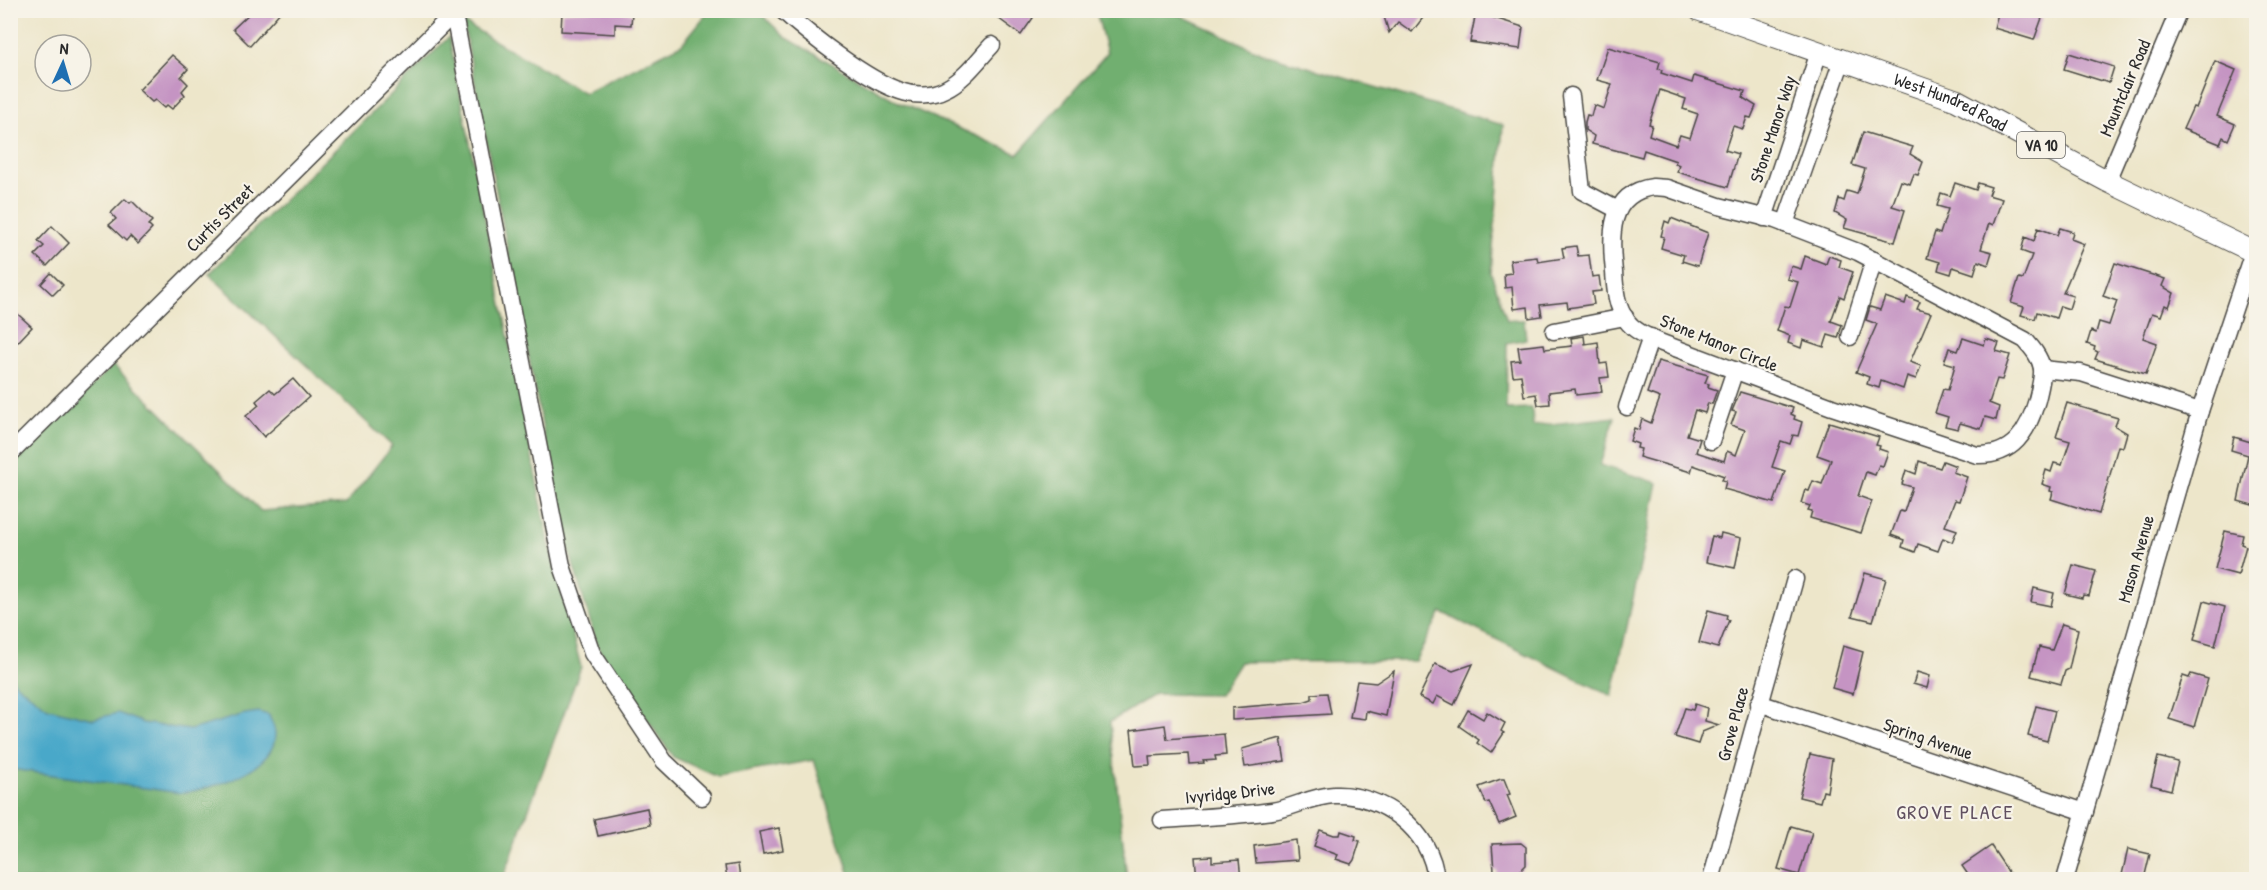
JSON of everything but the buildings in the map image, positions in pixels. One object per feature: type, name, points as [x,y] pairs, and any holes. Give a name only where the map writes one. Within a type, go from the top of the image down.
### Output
[{"type":"main road","name":"West Hundred Road","points":[[1699,10],[1956,100],[2107,181],[2255,252]]},
{"type":"street","points":[[782,10],[829,47],[878,80],[899,91],[914,95],[944,90],[957,82],[992,45]]},
{"type":"street","name":"Mountclair Road","points":[[2107,181],[2179,10]]},
{"type":"street","points":[[455,12],[562,566],[592,653],[664,761],[702,797]]},
{"type":"street","name":"Curtis Street","points":[[10,453],[455,12]]},
{"type":"street","name":"Stone Manor Way","points":[[1764,218],[1819,52]]},
{"type":"street","points":[[1785,224],[1842,60]]},
{"type":"street","points":[[1571,96],[1582,190],[1618,210],[1635,193],[1653,187],[1667,188],[1719,206],[1785,224],[1874,260],[2025,340],[2035,352],[2042,369],[2081,373],[2200,411]]},
{"type":"street","name":"Stone Manor Circle","points":[[1618,210],[1611,228],[1615,290],[1625,317],[1637,331],[1832,407],[1986,455],[2002,451],[2023,436],[2033,414],[2042,369]]},
{"type":"street","name":"Mason Avenue","points":[[2065,879],[2200,411],[2255,252]]},
{"type":"street","points":[[1850,337],[1874,260]]},
{"type":"street","points":[[1554,331],[1625,317]]},
{"type":"street","points":[[1627,407],[1651,338]]},
{"type":"street","points":[[1711,441],[1735,370]]},
{"type":"street","name":"Grove Place","points":[[1711,879],[1759,702],[1796,579]]},
{"type":"street","name":"Spring Avenue","points":[[1759,702],[2085,812]]},
{"type":"street","name":"Ivyridge Drive","points":[[1162,820],[1274,811],[1312,798],[1335,795],[1365,797],[1397,813],[1413,829],[1434,862],[1436,879]]},
{"type":"green space","points":[[709,11],[758,11],[785,37],[900,103],[1018,154],[1107,53],[1096,11],[1171,11],[1264,54],[1503,125],[1491,273],[1507,320],[1524,320],[1526,339],[1507,343],[1506,409],[1532,408],[1533,426],[1615,417],[1600,465],[1658,483],[1612,696],[1441,612],[1415,661],[1240,662],[1219,695],[1155,694],[1110,722],[1127,879],[851,879],[814,760],[718,777],[673,757],[598,648],[562,527],[463,22],[584,93],[682,44]]},
{"type":"green space","points":[[449,37],[549,543],[581,667],[503,879],[200,880],[132,875],[119,880],[11,880],[11,466],[113,365],[261,511],[346,504],[392,446],[209,274]]},
{"type":"water","points":[[10,675],[16,684],[48,708],[93,719],[118,713],[143,723],[190,730],[258,712],[269,715],[275,731],[273,746],[265,758],[239,776],[207,788],[180,793],[11,769]]},
{"type":"district","name":"GROVE PLACE","points":[[1955,812]]}]
